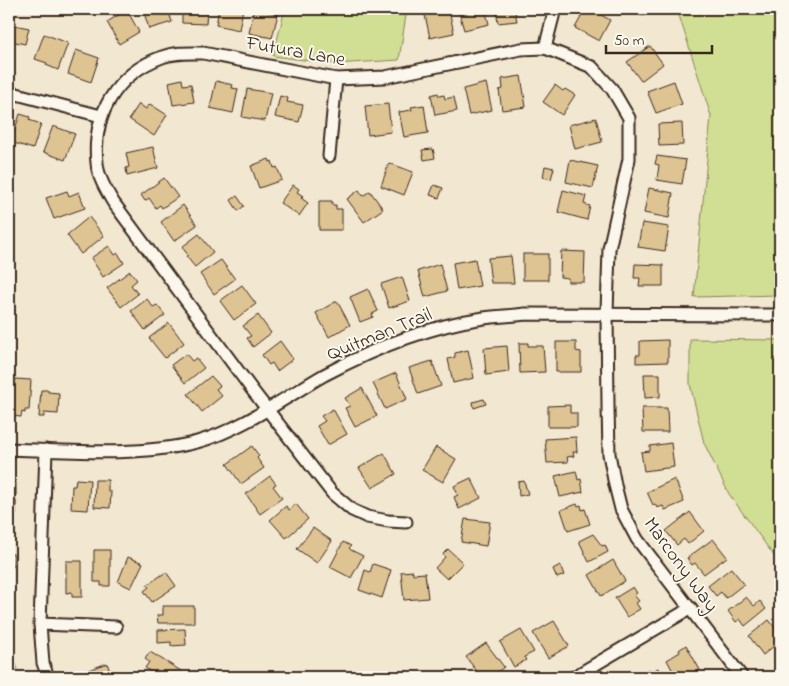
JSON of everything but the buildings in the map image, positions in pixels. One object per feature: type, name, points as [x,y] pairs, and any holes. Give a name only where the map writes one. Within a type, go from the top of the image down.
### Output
[{"type":"street","points":[[545,48],[555,9]]},
{"type":"street","name":"Futura Lane","points":[[406,522],[367,517],[352,510],[332,493],[253,391],[113,202],[103,185],[97,164],[101,116],[109,98],[124,82],[142,67],[162,57],[184,52],[203,53],[336,79],[385,77],[521,49],[545,48],[592,67],[612,89],[629,118],[629,158],[609,250],[607,313]]},
{"type":"street","points":[[329,156],[336,79]]},
{"type":"street","points":[[9,92],[101,116]]},
{"type":"street","name":"Quitman Trail","points":[[9,450],[140,451],[198,442],[226,432],[326,374],[380,348],[436,329],[483,318],[607,313],[780,315]]},
{"type":"street","name":"Marcony Way","points":[[607,313],[609,454],[614,485],[621,509],[637,539],[742,677]]},
{"type":"street","points":[[46,450],[40,624],[43,662],[48,677]]},
{"type":"street","points":[[574,677],[691,608]]},
{"type":"street","points":[[40,624],[116,627]]},
{"type":"green space","points":[[285,9],[407,9],[399,60],[334,64],[273,56]]},
{"type":"green space","points":[[677,9],[780,9],[780,295],[694,297],[711,116]]},
{"type":"green space","points":[[690,339],[780,340],[780,564],[729,494],[704,443],[690,384]]}]
